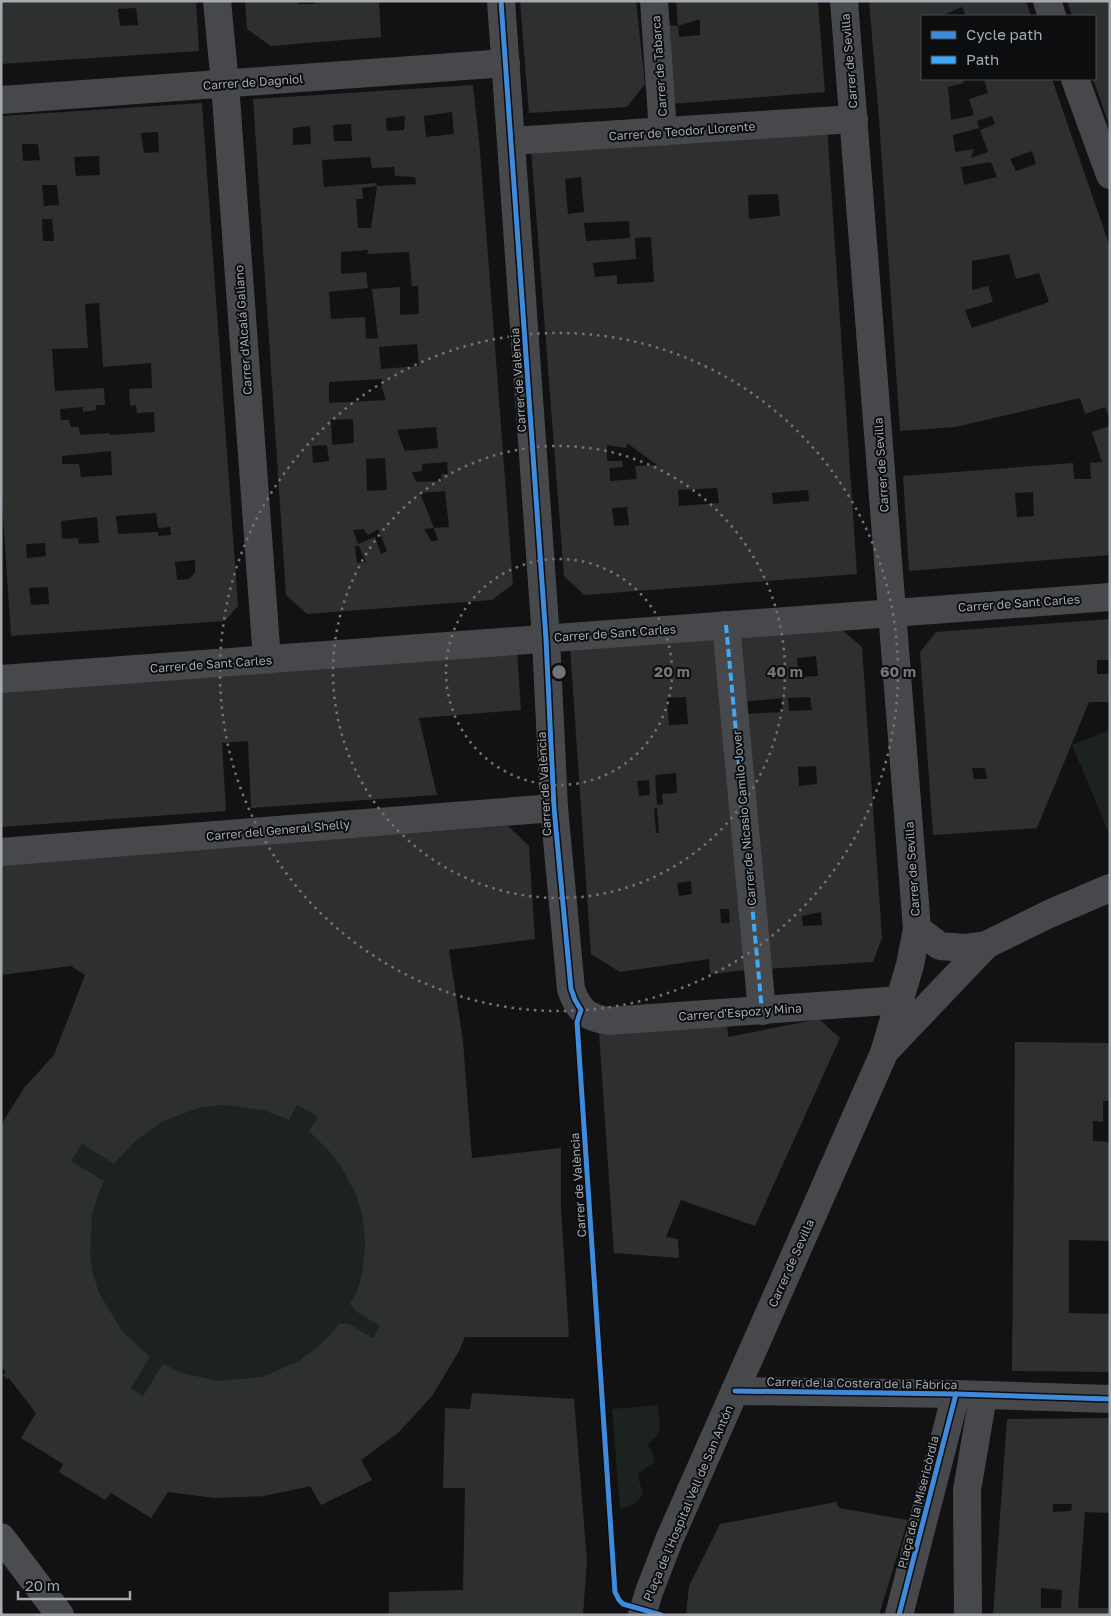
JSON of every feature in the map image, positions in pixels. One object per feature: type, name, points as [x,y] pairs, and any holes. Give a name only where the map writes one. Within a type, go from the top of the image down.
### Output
[{"type":"main road","points":[[1,1538],[54,1612]]},
{"type":"street","name":"Carrer d'Alcalá Galiano","points":[[217,1],[225,84],[267,660]]},
{"type":"street","name":"Carrer de València","points":[[501,1],[546,638],[554,808],[571,989],[575,1000],[582,1010]]},
{"type":"street","name":"Carrer de Tabarca","points":[[654,1],[663,132]]},
{"type":"street","name":"Carrer de Sevilla","points":[[735,1391],[884,1053],[901,1000],[917,929],[844,1]]},
{"type":"street","points":[[1047,1],[1052,15]]},
{"type":"street","name":"Carrer de Dagniol","points":[[1,100],[506,63]]},
{"type":"street","points":[[1075,80],[1110,175]]},
{"type":"street","name":"Carrer de Teodor Llorente","points":[[511,141],[854,120]]},
{"type":"street","name":"Carrer de Sant Carles","points":[[1,679],[1110,597]]},
{"type":"street","name":"Carrer de Nicasio Camilo Jover","points":[[726,625],[762,1010]]},
{"type":"street","name":"Carrer del General Shelly","points":[[1,852],[554,808]]},
{"type":"street","points":[[986,945],[1049,914],[1110,888]]},
{"type":"street","name":"Carrer de Sevilla","points":[[917,929],[940,946],[965,948],[986,945]]},
{"type":"street","name":"Carrer de Sevilla","points":[[884,1053],[986,945]]},
{"type":"street","name":"Carrer d'Espoz y Mina","points":[[582,1010],[592,1017],[609,1021],[901,1000]]},
{"type":"street","name":"Carrer de la Costera de la Fàbrica","points":[[735,1391],[956,1394],[1110,1399]]},
{"type":"street","name":"Plaça de l'Hospital Vell de San Antón","points":[[642,1615],[658,1568],[735,1391]]},
{"type":"street","name":"Plaça de la Misericòrdia","points":[[899,1615],[956,1394]]},
{"type":"street","points":[[968,1615],[967,1490],[983,1396]]},
{"type":"shaded area","points":[[1110,730],[1110,833],[1109,833],[1072,745]]},
{"type":"shaded area","points":[[243,987],[477,1306],[459,1351],[432,1396],[399,1432],[361,1460],[372,1480],[321,1505],[310,1486],[264,1496],[215,1498],[168,1492],[151,1518],[111,1493],[105,1500],[59,1472],[63,1464],[21,1438],[36,1413],[9,1378],[7,1379],[3,1375],[6,1373],[1,1364],[24,1088],[54,1055]]},
{"type":"shaded area","points":[[658,1405],[659,1430],[648,1446],[653,1453],[654,1462],[639,1473],[638,1477],[643,1494],[633,1504],[620,1508],[612,1409]]},
{"type":"building","points":[[1,1],[196,1],[199,51],[1,64]],"holes":[[[136,8],[138,25],[120,26],[118,9]]]},
{"type":"building","points":[[245,1],[297,1],[298,4],[315,4],[314,1],[379,1],[381,37],[271,46],[247,29]]},
{"type":"building","points":[[520,1],[636,1],[645,84],[627,107],[529,113]]},
{"type":"building","points":[[676,1],[818,1],[825,92],[671,104],[670,25],[678,26]],"holes":[[[700,19],[700,35],[679,37],[678,26]]]},
{"type":"building","points":[[869,1],[1026,1],[1031,15],[966,15],[962,7],[943,15],[921,15],[921,80],[963,80],[964,83],[948,87],[951,120],[974,115],[969,99],[988,93],[984,80],[1052,80],[1110,247],[1110,420],[1105,407],[1085,414],[1080,398],[955,427],[900,431]],"holes":[[[992,116],[995,124],[980,130],[988,152],[971,158],[974,149],[955,152],[953,135],[979,128],[977,121]],[[1032,151],[1036,164],[1016,171],[1010,159]],[[991,162],[997,177],[964,185],[961,167]],[[1009,254],[1016,279],[1039,273],[1049,302],[972,328],[965,310],[993,302],[988,286],[972,290],[972,261]]]},
{"type":"building","points":[[1067,1],[1110,1],[1110,127],[1093,80],[1096,80],[1096,15],[1072,15]]},
{"type":"building","points":[[473,85],[480,150],[513,584],[492,600],[307,614],[286,595],[253,99]],"holes":[[[452,112],[454,134],[426,137],[424,116]],[[405,116],[404,130],[387,131],[386,118]],[[351,124],[352,141],[334,141],[333,125]],[[310,126],[311,144],[293,145],[293,128]],[[370,157],[372,168],[394,167],[395,176],[415,177],[416,184],[377,186],[376,183],[324,187],[322,160]],[[377,186],[371,228],[358,228],[356,199],[363,199],[362,188]],[[368,250],[367,254],[409,252],[412,286],[418,286],[419,314],[400,315],[400,287],[372,289],[378,338],[366,339],[365,317],[331,319],[329,292],[368,288],[366,272],[341,274],[341,252]],[[417,344],[419,366],[381,369],[379,347]],[[382,379],[383,385],[381,385],[386,400],[329,403],[329,382]],[[353,419],[354,443],[332,445],[331,420]],[[436,427],[438,448],[405,451],[397,430]],[[327,445],[329,461],[313,463],[312,446]],[[385,458],[387,490],[367,491],[366,459]],[[447,462],[448,474],[441,474],[442,481],[416,482],[412,472],[422,471],[422,464]],[[445,491],[449,527],[434,528],[420,493]],[[434,528],[438,540],[432,542],[424,529]],[[363,529],[368,535],[378,529],[387,551],[381,554],[375,537],[358,544],[353,530]],[[355,546],[359,546],[366,562],[357,563]]]},
{"type":"building","points":[[202,103],[238,606],[225,621],[11,636],[1,486],[1,116]],"holes":[[[158,132],[159,152],[144,153],[141,133]],[[22,144],[38,144],[40,160],[23,161]],[[99,156],[100,175],[76,176],[74,157]],[[42,185],[57,185],[59,205],[44,206]],[[42,219],[52,219],[54,241],[43,241]],[[99,303],[103,367],[151,363],[152,388],[129,389],[130,406],[136,405],[137,413],[154,412],[155,432],[80,435],[79,427],[71,427],[69,420],[61,420],[60,409],[83,407],[83,412],[96,410],[96,405],[105,405],[104,388],[55,391],[52,349],[88,348],[85,304]],[[111,451],[112,475],[81,477],[79,464],[62,464],[62,456]],[[156,513],[158,528],[170,527],[171,535],[158,536],[158,532],[118,534],[116,516]],[[97,517],[99,543],[79,544],[78,538],[62,539],[61,521]],[[45,543],[46,556],[27,558],[26,544]],[[195,560],[195,573],[189,579],[177,580],[175,562]],[[48,587],[49,604],[31,605],[29,588]]]},
{"type":"building","points":[[827,126],[857,574],[584,595],[564,576],[531,148]],"holes":[[[581,177],[584,212],[568,214],[565,179]],[[778,194],[780,216],[749,219],[748,195]],[[629,221],[630,238],[586,241],[584,223]],[[651,237],[654,282],[617,284],[617,275],[595,277],[593,263],[636,259],[635,238]],[[627,443],[657,465],[635,466],[637,479],[610,481],[610,468],[623,467],[622,461],[607,461],[607,445],[626,448]],[[717,488],[719,503],[679,506],[678,490]],[[808,490],[809,501],[773,504],[772,493]],[[627,507],[629,525],[614,526],[612,508]]]},
{"type":"building","points":[[1110,426],[1110,555],[909,571],[903,476],[1073,463],[1074,479],[1091,479],[1090,463],[1102,462],[1092,432]],"holes":[[[1033,492],[1034,516],[1017,517],[1015,493]]]},
{"type":"building","points":[[1110,619],[1110,660],[1097,660],[1097,674],[1110,674],[1110,702],[1089,702],[1037,828],[933,835],[920,652],[936,632]],"holes":[[[972,768],[985,768],[987,779],[974,779]]]},
{"type":"building","points":[[840,628],[862,647],[882,938],[873,962],[766,969],[742,714],[783,712],[782,698],[741,702],[735,636]],"holes":[[[816,656],[818,676],[799,677],[797,658]],[[810,697],[812,710],[789,711],[788,698]],[[816,766],[817,784],[799,786],[798,767]],[[821,912],[822,925],[803,926],[802,916]]]},
{"type":"building","points":[[718,637],[748,970],[710,974],[709,959],[620,972],[591,954],[570,647]],"holes":[[[686,697],[688,724],[669,725],[667,698]],[[676,773],[677,793],[662,794],[663,804],[657,805],[655,775]],[[649,780],[650,795],[639,796],[637,781]],[[654,808],[657,808],[659,833],[656,833]],[[691,881],[692,894],[679,896],[677,883]],[[720,909],[729,909],[730,923],[721,923]]]},
{"type":"building","points":[[517,651],[521,710],[419,718],[437,795],[251,808],[248,741],[222,743],[226,811],[1,827],[1,689]]},
{"type":"building","points":[[508,826],[529,846],[535,939],[449,950],[463,1041],[472,1158],[561,1148],[561,1207],[569,1337],[465,1337],[459,1351],[432,1396],[399,1432],[361,1460],[372,1480],[321,1505],[310,1486],[264,1496],[215,1498],[168,1492],[151,1518],[111,1493],[105,1500],[59,1472],[63,1464],[21,1438],[36,1413],[9,1378],[7,1379],[3,1375],[6,1373],[1,1364],[1,1125],[24,1088],[54,1055],[85,975],[71,966],[1,975],[1,865]],"holes":[[[224,1105],[263,1110],[289,1120],[297,1105],[318,1117],[309,1131],[340,1165],[357,1196],[363,1220],[365,1243],[363,1267],[358,1289],[350,1304],[357,1312],[380,1326],[373,1338],[349,1324],[339,1324],[316,1348],[299,1361],[262,1377],[218,1381],[182,1373],[163,1364],[143,1396],[131,1388],[150,1357],[122,1331],[99,1293],[93,1274],[90,1252],[92,1215],[104,1181],[71,1161],[82,1144],[114,1164],[135,1141],[165,1120],[202,1107]]]},
{"type":"building","points":[[819,1019],[840,1038],[755,1226],[681,1200],[666,1237],[678,1239],[679,1258],[614,1253],[599,1033],[727,1023],[728,1037]]},
{"type":"building","points":[[1015,1042],[1110,1043],[1110,1101],[1103,1101],[1103,1122],[1093,1121],[1093,1141],[1110,1142],[1110,1241],[1069,1240],[1069,1313],[1110,1314],[1110,1372],[1012,1371]]},
{"type":"building","points":[[472,1393],[574,1399],[587,1561],[583,1615],[389,1615],[389,1592],[463,1590],[465,1488],[443,1488],[445,1408],[470,1409]]},
{"type":"building","points":[[1110,1418],[1110,1513],[1085,1512],[1078,1608],[1110,1608],[1110,1615],[993,1615],[1007,1419]],"holes":[[[1053,1504],[1072,1504],[1071,1511],[1053,1512]],[[1041,1588],[1062,1590],[1061,1608],[1041,1608]]]},
{"type":"building","points":[[836,1502],[839,1508],[908,1520],[879,1615],[686,1615],[689,1586],[720,1524]]},
{"type":"marked path","points":[[726,625],[762,1011]]},
{"type":"cycle path","points":[[501,1],[546,639],[554,808],[571,989],[581,1010],[577,1022],[615,1592],[623,1604],[661,1615]]},
{"type":"cycle path","points":[[735,1391],[956,1394],[1110,1399]]},
{"type":"cycle path","points":[[899,1615],[956,1394]]}]
